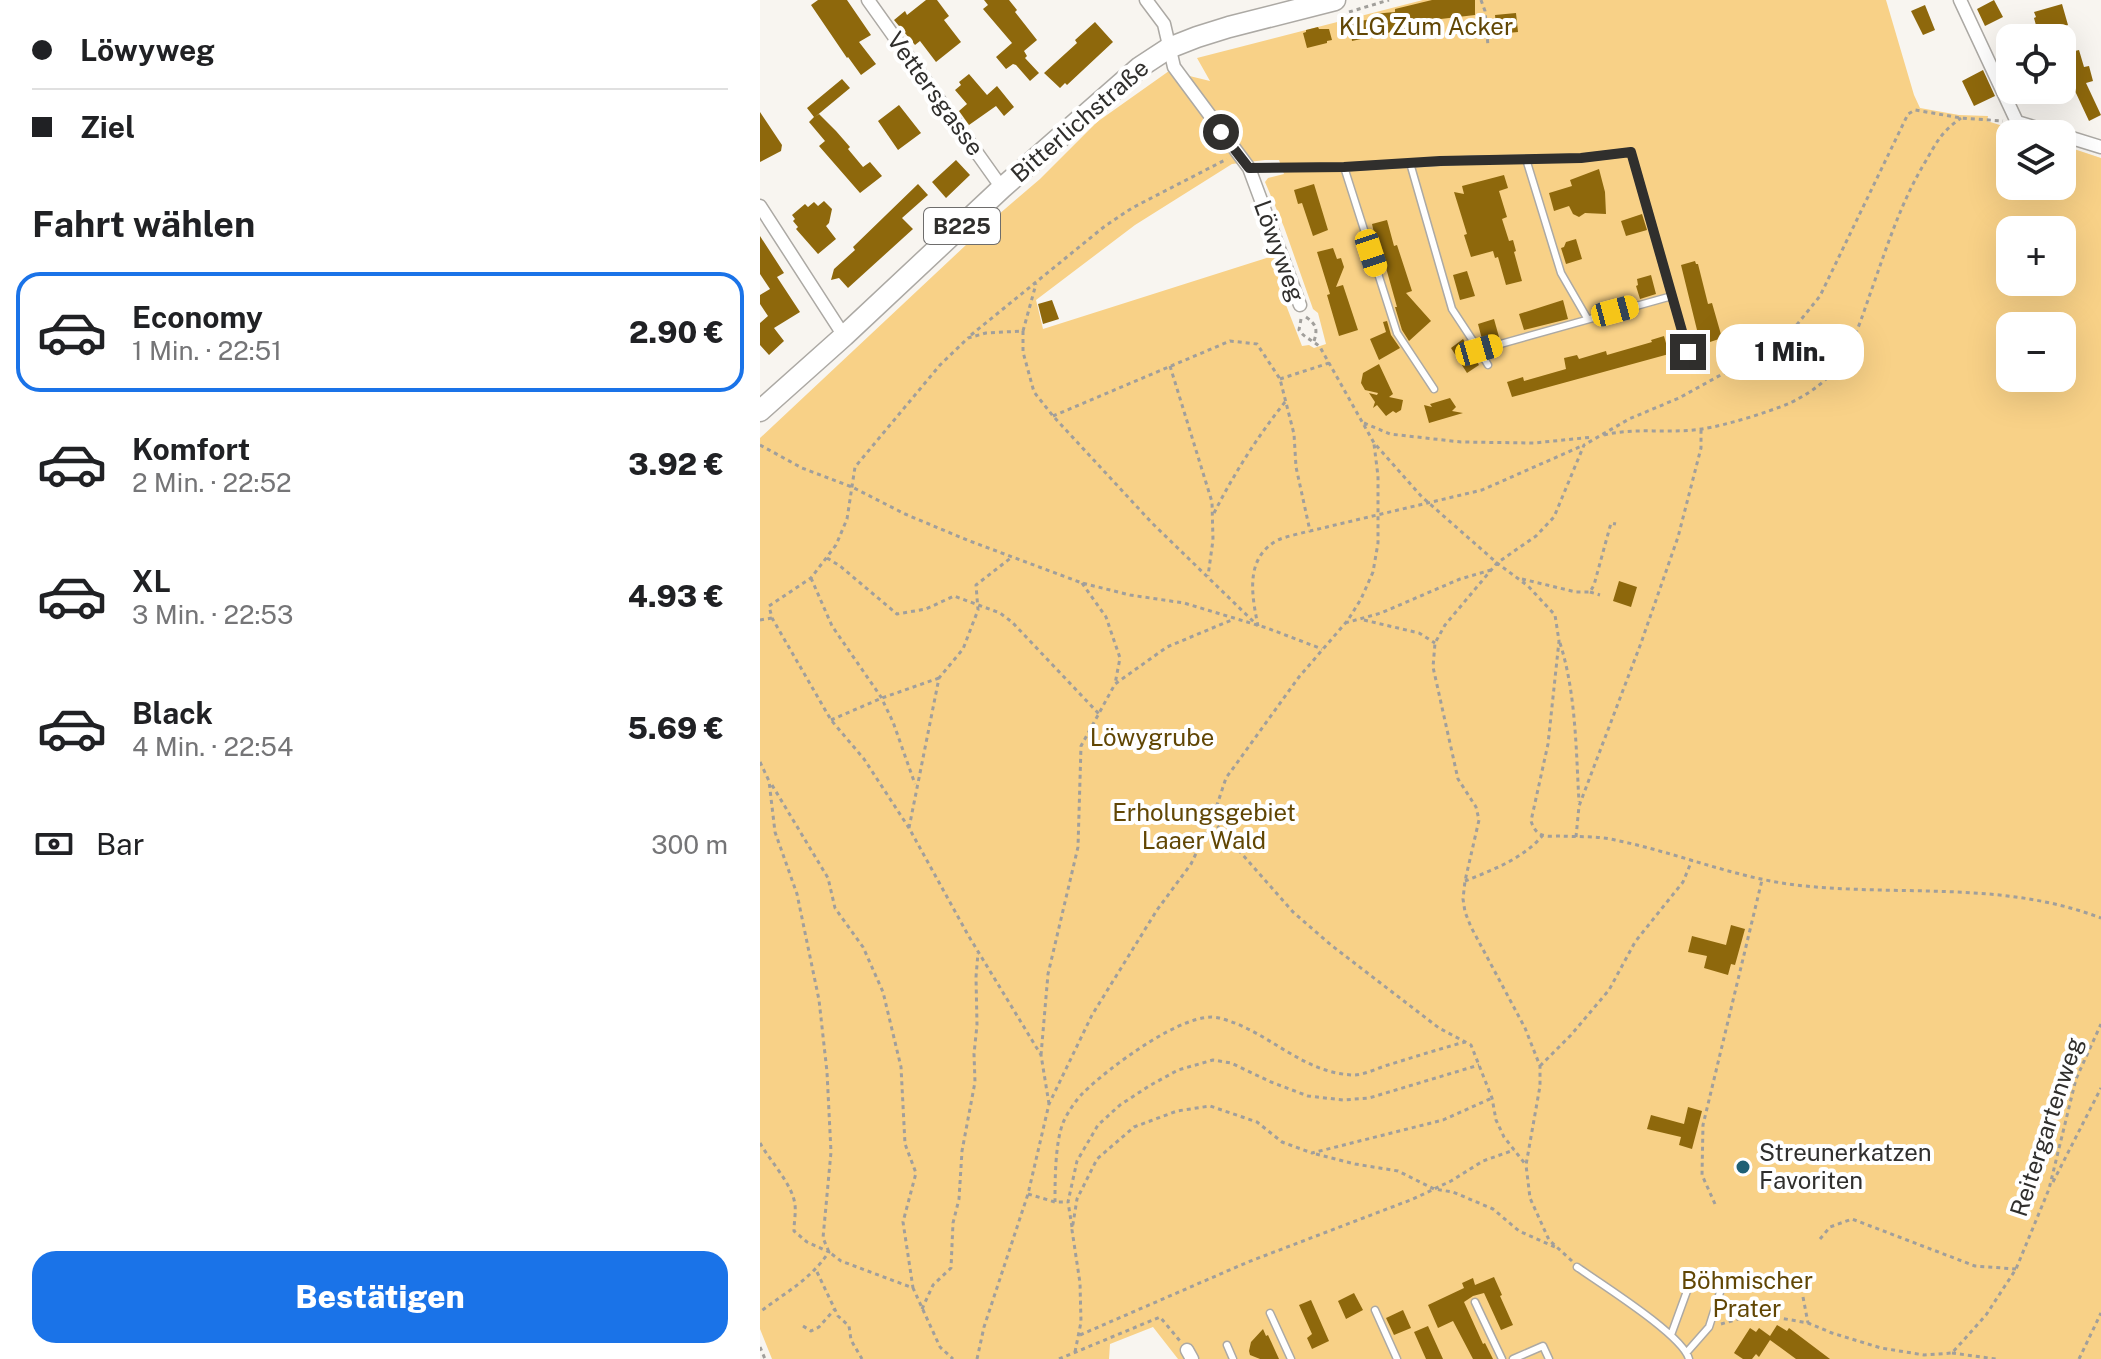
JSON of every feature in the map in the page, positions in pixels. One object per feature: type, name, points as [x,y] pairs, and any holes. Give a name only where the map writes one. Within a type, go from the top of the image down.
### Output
[{"type":"main road","name":"Bitterlichstraße","points":[[760,411],[1002,188],[1140,67],[1169,48],[1229,27],[1336,7]]},
{"type":"street","name":"Vettersgasse","points":[[868,0],[1002,188]]},
{"type":"street","name":"Löwyweg","points":[[1146,0],[1164,24],[1174,67],[1249,168],[1301,310]]},
{"type":"street","points":[[1960,0],[2010,120]]},
{"type":"street","points":[[2076,140],[2101,147]]},
{"type":"street","points":[[760,206],[844,336]]},
{"type":"lane","points":[[1249,168],[1581,158],[1631,152],[1688,352]]},
{"type":"lane","points":[[1526,159],[1561,273],[1587,318]]},
{"type":"lane","points":[[1410,163],[1452,309],[1488,365]]},
{"type":"lane","points":[[1344,167],[1397,333],[1434,389]]},
{"type":"lane","points":[[1479,350],[1672,296]]},
{"type":"lane","points":[[1577,1267],[1671,1335],[1688,1356],[1709,1327],[1722,1286]]},
{"type":"lane","points":[[1671,1335],[1691,1280]]},
{"type":"lane","points":[[1475,1302],[1502,1359]]},
{"type":"lane","points":[[1375,1310],[1397,1359]]},
{"type":"lane","points":[[1270,1313],[1291,1359]]},
{"type":"lane","points":[[1227,1345],[1233,1359]]},
{"type":"lane","points":[[1513,1359],[1543,1346],[1549,1359]]},
{"type":"path","points":[[1336,7],[1389,0]]},
{"type":"path","points":[[1481,0],[1488,46]]},
{"type":"path","points":[[1258,626],[1251,592],[1253,571],[1263,552],[1277,541],[1379,513],[1482,490],[1584,445],[1757,355],[1791,332],[1820,296],[1908,114],[1915,110],[1996,120]]},
{"type":"path","points":[[1364,423],[1390,434],[1461,442],[1534,443],[1597,437],[1620,431],[1701,429],[1789,403],[1813,389],[1839,366],[1856,336],[1910,188],[1943,131],[1961,118]]},
{"type":"path","points":[[1041,1055],[978,952],[909,828],[864,759],[831,720],[772,618],[769,606],[811,578],[836,545],[847,519],[855,467],[940,365],[968,338],[1105,226],[1132,208],[1238,153]]},
{"type":"path","points":[[1037,281],[1023,331],[1023,352],[1034,392],[1152,523],[1258,626]]},
{"type":"path","points":[[1301,310],[1316,326],[1314,341]]},
{"type":"path","name":"Löwyweg","points":[[1301,310],[1299,330],[1314,341],[1329,363],[1374,443]]},
{"type":"path","points":[[968,338],[986,333],[1023,331]]},
{"type":"path","points":[[1053,416],[1230,341],[1257,344],[1280,379],[1286,400],[1310,531]]},
{"type":"path","points":[[1280,379],[1329,363]]},
{"type":"path","points":[[1170,366],[1212,502],[1213,540],[1207,577]]},
{"type":"path","points":[[1212,517],[1255,442],[1286,400]]},
{"type":"path","points":[[1579,806],[1678,537],[1701,448],[1701,429]]},
{"type":"path","points":[[1374,443],[1430,503],[1541,598],[1555,615],[1570,692],[1579,806],[1576,837]]},
{"type":"path","points":[[977,1359],[984,1327],[1028,1194],[1049,1104],[1092,1015],[1157,910],[1191,864],[1212,820],[1226,778],[1299,677],[1345,623],[1361,599],[1373,572],[1379,513],[1374,443]]},
{"type":"path","points":[[760,445],[802,468],[852,487],[905,514],[1082,583],[1130,595],[1184,603],[1322,649]]},
{"type":"path","points":[[1577,1267],[1549,1240],[1530,1198],[1526,1165],[1540,1086],[1540,1066],[1525,1028],[1465,912],[1465,881],[1479,820],[1476,807],[1458,779],[1433,667],[1435,643],[1445,625],[1497,563],[1536,536],[1554,517],[1584,445]]},
{"type":"path","points":[[1590,592],[1611,523],[1616,524]]},
{"type":"path","points":[[909,828],[939,678],[963,649],[978,610],[976,585],[1012,557]]},
{"type":"path","points":[[826,558],[897,614],[926,609],[954,596],[1000,613],[1099,714]]},
{"type":"path","points":[[1345,623],[1381,613],[1460,579],[1491,570]]},
{"type":"path","points":[[811,578],[832,626],[882,698],[916,787]]},
{"type":"path","points":[[1518,578],[1600,595]]},
{"type":"path","points":[[1049,1104],[1041,1055],[1048,974],[1078,847],[1081,746],[1115,684],[1120,658],[1106,617],[1082,583]]},
{"type":"path","points":[[760,620],[772,618]]},
{"type":"path","points":[[1115,684],[1167,647],[1234,619]]},
{"type":"path","points":[[1360,619],[1419,633],[1435,643]]},
{"type":"path","points":[[1559,641],[1548,744],[1531,821],[1543,835],[1612,839],[1762,880],[1853,889],[1974,891],[2033,898],[2073,907],[2101,918]]},
{"type":"path","points":[[831,720],[939,678]]},
{"type":"path","points":[[760,762],[828,878],[835,908],[863,947],[883,992],[901,1067],[905,1144],[916,1173],[903,1222],[913,1288],[940,1347],[953,1359]]},
{"type":"path","points":[[769,781],[775,832],[797,894],[819,1000],[831,1152],[823,1238],[829,1252]]},
{"type":"path","points":[[1212,820],[1293,912],[1439,1028],[1471,1045],[1492,1098],[1496,1120],[1504,1137],[1526,1165]]},
{"type":"path","points":[[1465,881],[1500,866],[1527,850],[1543,835]]},
{"type":"path","points":[[1540,1066],[1609,990],[1635,942],[1683,882],[1692,860]]},
{"type":"path","points":[[1715,1204],[1702,1175],[1703,1125],[1762,880]]},
{"type":"path","points":[[922,1309],[933,1285],[951,1268],[962,1151],[975,1082],[978,952]]},
{"type":"path","points":[[1055,1202],[1055,1169],[1062,1124],[1080,1095],[1115,1064],[1193,1020],[1216,1017],[1250,1029],[1287,1053],[1329,1073],[1357,1075],[1465,1042]]},
{"type":"path","name":"Reitergartenweg","points":[[1952,1353],[1986,1315],[2016,1269],[2049,1189],[2076,1079],[2101,1024]]},
{"type":"path","points":[[1075,1352],[1081,1322],[1080,1283],[1068,1202],[1077,1161],[1098,1125],[1120,1105],[1178,1070],[1213,1060],[1231,1063],[1308,1096],[1343,1100],[1369,1098],[1479,1065]]},
{"type":"path","points":[[2049,1189],[2101,1088]]},
{"type":"path","points":[[1312,1153],[1443,1120],[1492,1098]]},
{"type":"path","points":[[1072,1230],[1077,1199],[1097,1159],[1134,1127],[1177,1111],[1210,1106],[1257,1122],[1282,1142],[1312,1153],[1398,1171],[1434,1189],[1453,1192],[1493,1209],[1519,1231],[1558,1249]]},
{"type":"path","points":[[760,1143],[791,1190],[796,1206],[794,1231],[841,1261],[913,1288]]},
{"type":"path","points":[[1078,1336],[1248,1262],[1413,1199],[1483,1161],[1514,1150]]},
{"type":"path","points":[[1028,1194],[1055,1202],[1068,1202]]},
{"type":"path","points":[[1820,1239],[1830,1227],[1852,1219],[1975,1266],[2016,1269]]},
{"type":"path","points":[[760,1312],[816,1270],[829,1252]]},
{"type":"path","points":[[816,1270],[838,1316],[849,1326],[851,1340],[862,1359]]},
{"type":"path","points":[[1803,1297],[1808,1323]]},
{"type":"path","points":[[803,1326],[811,1331],[819,1327],[835,1309]]},
{"type":"path","points":[[2079,1359],[2101,1313]]},
{"type":"path","points":[[1709,1327],[1742,1318],[1769,1316],[1808,1323],[1881,1348],[1924,1355],[1952,1353],[1996,1359]]},
{"type":"path","points":[[1059,1359],[1160,1317],[1190,1355]]},
{"type":"path","points":[[760,1347],[765,1359]]},
{"type":"green space","name":"Erholungsgebiet Laaer Wald","points":[[1423,0],[1886,0],[1920,108],[1988,116],[1987,121],[1996,124],[1996,200],[2076,200],[2076,150],[2101,158],[2101,1359],[1178,1359],[1153,1327],[1110,1344],[1109,1359],[772,1359],[760,1329],[760,438],[1040,179],[1097,122],[1169,71],[1210,81],[1197,58]],"holes":[[[1279,160],[1284,174],[1268,178],[1265,182],[1313,309],[1318,313],[1326,344],[1314,348],[1302,346],[1277,282],[1280,272],[1273,256],[1043,329],[1036,300],[1135,225],[1232,164]]]},
{"type":"building","points":[[818,0],[847,0],[871,35],[859,42],[876,64],[861,75],[811,5]]},
{"type":"building","points":[[926,0],[937,0],[949,16],[944,20],[961,42],[936,62],[920,41],[915,45],[894,20],[905,11],[907,15]]},
{"type":"building","points":[[984,0],[1009,0],[1037,40],[1024,51],[1025,58],[1039,73],[1030,81],[1016,65],[1006,69],[996,57],[1012,43],[983,9],[988,5]]},
{"type":"building","points":[[1432,0],[1475,0],[1475,15],[1432,20],[1432,24],[1403,29],[1404,34],[1393,36],[1392,32],[1352,41],[1350,22],[1374,19],[1373,14],[1395,12],[1395,9]]},
{"type":"building","points":[[1994,0],[2003,17],[1985,26],[1977,9]]},
{"type":"building","points":[[2062,4],[2068,24],[2036,24],[2034,12]]},
{"type":"building","points":[[1925,5],[1935,30],[1923,35],[1911,11]]},
{"type":"building","points":[[1516,13],[1518,32],[1497,34],[1495,15]]},
{"type":"building","points":[[1095,22],[1113,42],[1060,88],[1044,73]]},
{"type":"building","points":[[1318,27],[1329,29],[1332,40],[1307,48],[1303,33]]},
{"type":"building","points":[[2079,50],[2084,67],[2089,66],[2093,81],[2086,83],[2101,115],[2089,121],[2076,93],[2076,51]]},
{"type":"building","points":[[1983,70],[1995,96],[1974,106],[1962,81]]},
{"type":"building","points":[[969,74],[987,95],[997,86],[1014,107],[1004,116],[996,106],[969,125],[959,111],[967,104],[955,90]]},
{"type":"building","points":[[842,79],[850,88],[815,117],[819,114],[836,131],[863,167],[870,162],[882,176],[860,193],[819,146],[825,141],[809,122],[814,117],[807,108]]},
{"type":"building","points":[[899,105],[921,133],[898,150],[878,121]]},
{"type":"building","points":[[760,112],[782,145],[781,151],[760,162]]},
{"type":"building","points":[[956,160],[970,175],[946,198],[932,182]]},
{"type":"building","points":[[1599,169],[1606,214],[1585,213],[1579,217],[1573,214],[1569,206],[1554,211],[1549,193],[1572,186],[1570,180]]},
{"type":"building","points":[[1504,175],[1508,188],[1499,191],[1507,217],[1502,219],[1509,241],[1513,240],[1522,281],[1506,285],[1498,257],[1495,258],[1493,251],[1471,257],[1454,192],[1464,194],[1462,186]]},
{"type":"building","points":[[918,184],[928,195],[902,218],[913,229],[848,288],[839,278],[831,280],[834,269],[855,250],[853,247]]},
{"type":"building","points":[[1314,184],[1328,230],[1313,236],[1302,203],[1298,204],[1294,190]]},
{"type":"building","points":[[824,201],[832,209],[826,226],[836,239],[818,254],[796,229],[798,227],[792,215],[805,204],[808,207],[814,202],[818,206]]},
{"type":"building","points":[[1642,214],[1647,230],[1626,236],[1621,221]]},
{"type":"building","points":[[1387,220],[1412,291],[1406,293],[1431,321],[1409,341],[1402,330],[1381,250],[1377,251],[1373,238],[1372,224]]},
{"type":"building","points":[[760,236],[784,273],[777,277],[800,312],[774,328],[784,341],[769,355],[760,345],[760,323],[768,316],[760,304],[760,295],[770,289],[760,274]]},
{"type":"building","points":[[1576,239],[1582,259],[1566,264],[1561,248],[1566,242]]},
{"type":"building","points":[[1333,248],[1344,267],[1336,287],[1343,285],[1358,330],[1339,336],[1317,252]]},
{"type":"building","points":[[1695,261],[1722,338],[1698,346],[1681,265]]},
{"type":"building","points":[[1467,271],[1475,296],[1460,300],[1453,275]]},
{"type":"building","points":[[1651,275],[1656,294],[1640,299],[1637,279]]},
{"type":"building","points":[[1052,300],[1059,319],[1043,324],[1038,304]]},
{"type":"building","points":[[1563,300],[1568,319],[1524,330],[1519,314]]},
{"type":"building","points":[[1494,319],[1499,337],[1483,343],[1478,324]]},
{"type":"building","points":[[1387,321],[1391,335],[1400,348],[1379,360],[1370,339],[1386,332],[1383,322]]},
{"type":"building","points":[[1664,336],[1669,354],[1512,397],[1507,382],[1523,377],[1524,381],[1566,369],[1564,358],[1577,355],[1579,359],[1606,351],[1607,355]]},
{"type":"building","points":[[1463,339],[1479,365],[1467,373],[1451,348]]},
{"type":"building","points":[[1379,364],[1393,394],[1389,397],[1403,400],[1401,410],[1386,416],[1377,405],[1373,408],[1375,402],[1369,393],[1378,393],[1365,390],[1361,383],[1363,373]]},
{"type":"building","points":[[1450,398],[1456,407],[1452,411],[1463,413],[1429,423],[1424,405],[1432,407],[1430,404]]},
{"type":"building","points":[[1619,581],[1637,587],[1631,607],[1613,601]]},
{"type":"building","points":[[1731,925],[1745,929],[1735,965],[1731,964],[1728,975],[1704,968],[1707,956],[1688,952],[1692,936],[1726,945]]},
{"type":"building","points":[[1688,1107],[1702,1111],[1692,1149],[1679,1145],[1681,1137],[1647,1129],[1651,1115],[1684,1124]]},
{"type":"building","points":[[1494,1277],[1513,1325],[1501,1330],[1484,1293],[1464,1302],[1493,1359],[1473,1359],[1453,1321],[1438,1328],[1428,1305],[1464,1288],[1462,1283],[1473,1278],[1475,1285]]},
{"type":"building","points":[[1354,1293],[1363,1310],[1346,1319],[1338,1301]]},
{"type":"building","points":[[1311,1300],[1329,1341],[1312,1349],[1307,1338],[1312,1334],[1299,1305]]},
{"type":"building","points":[[1403,1310],[1411,1328],[1394,1335],[1386,1318]]},
{"type":"building","points":[[1777,1325],[1787,1331],[1789,1328],[1830,1359],[1796,1359],[1770,1340],[1759,1357],[1756,1354],[1752,1359],[1743,1359],[1734,1353],[1750,1328],[1756,1332],[1759,1328],[1770,1336]]},
{"type":"building","points":[[1428,1326],[1443,1359],[1426,1359],[1414,1332]]},
{"type":"building","points":[[1263,1329],[1279,1359],[1260,1359],[1250,1355],[1251,1342]]},
{"type":"place","name":"Streunerkatzen Favoriten","points":[[1743,1167]]},
{"type":"route","points":[[1221,132],[1249,168],[1581,158],[1631,152],[1688,352]]},
{"type":"park label","name":"KLG Zum Acker","points":[[1426,27]]},
{"type":"park label","name":"Löwygrube","points":[[1152,738]]},
{"type":"park label","name":"Böhmischer Prater","points":[[1747,1295]]}]
